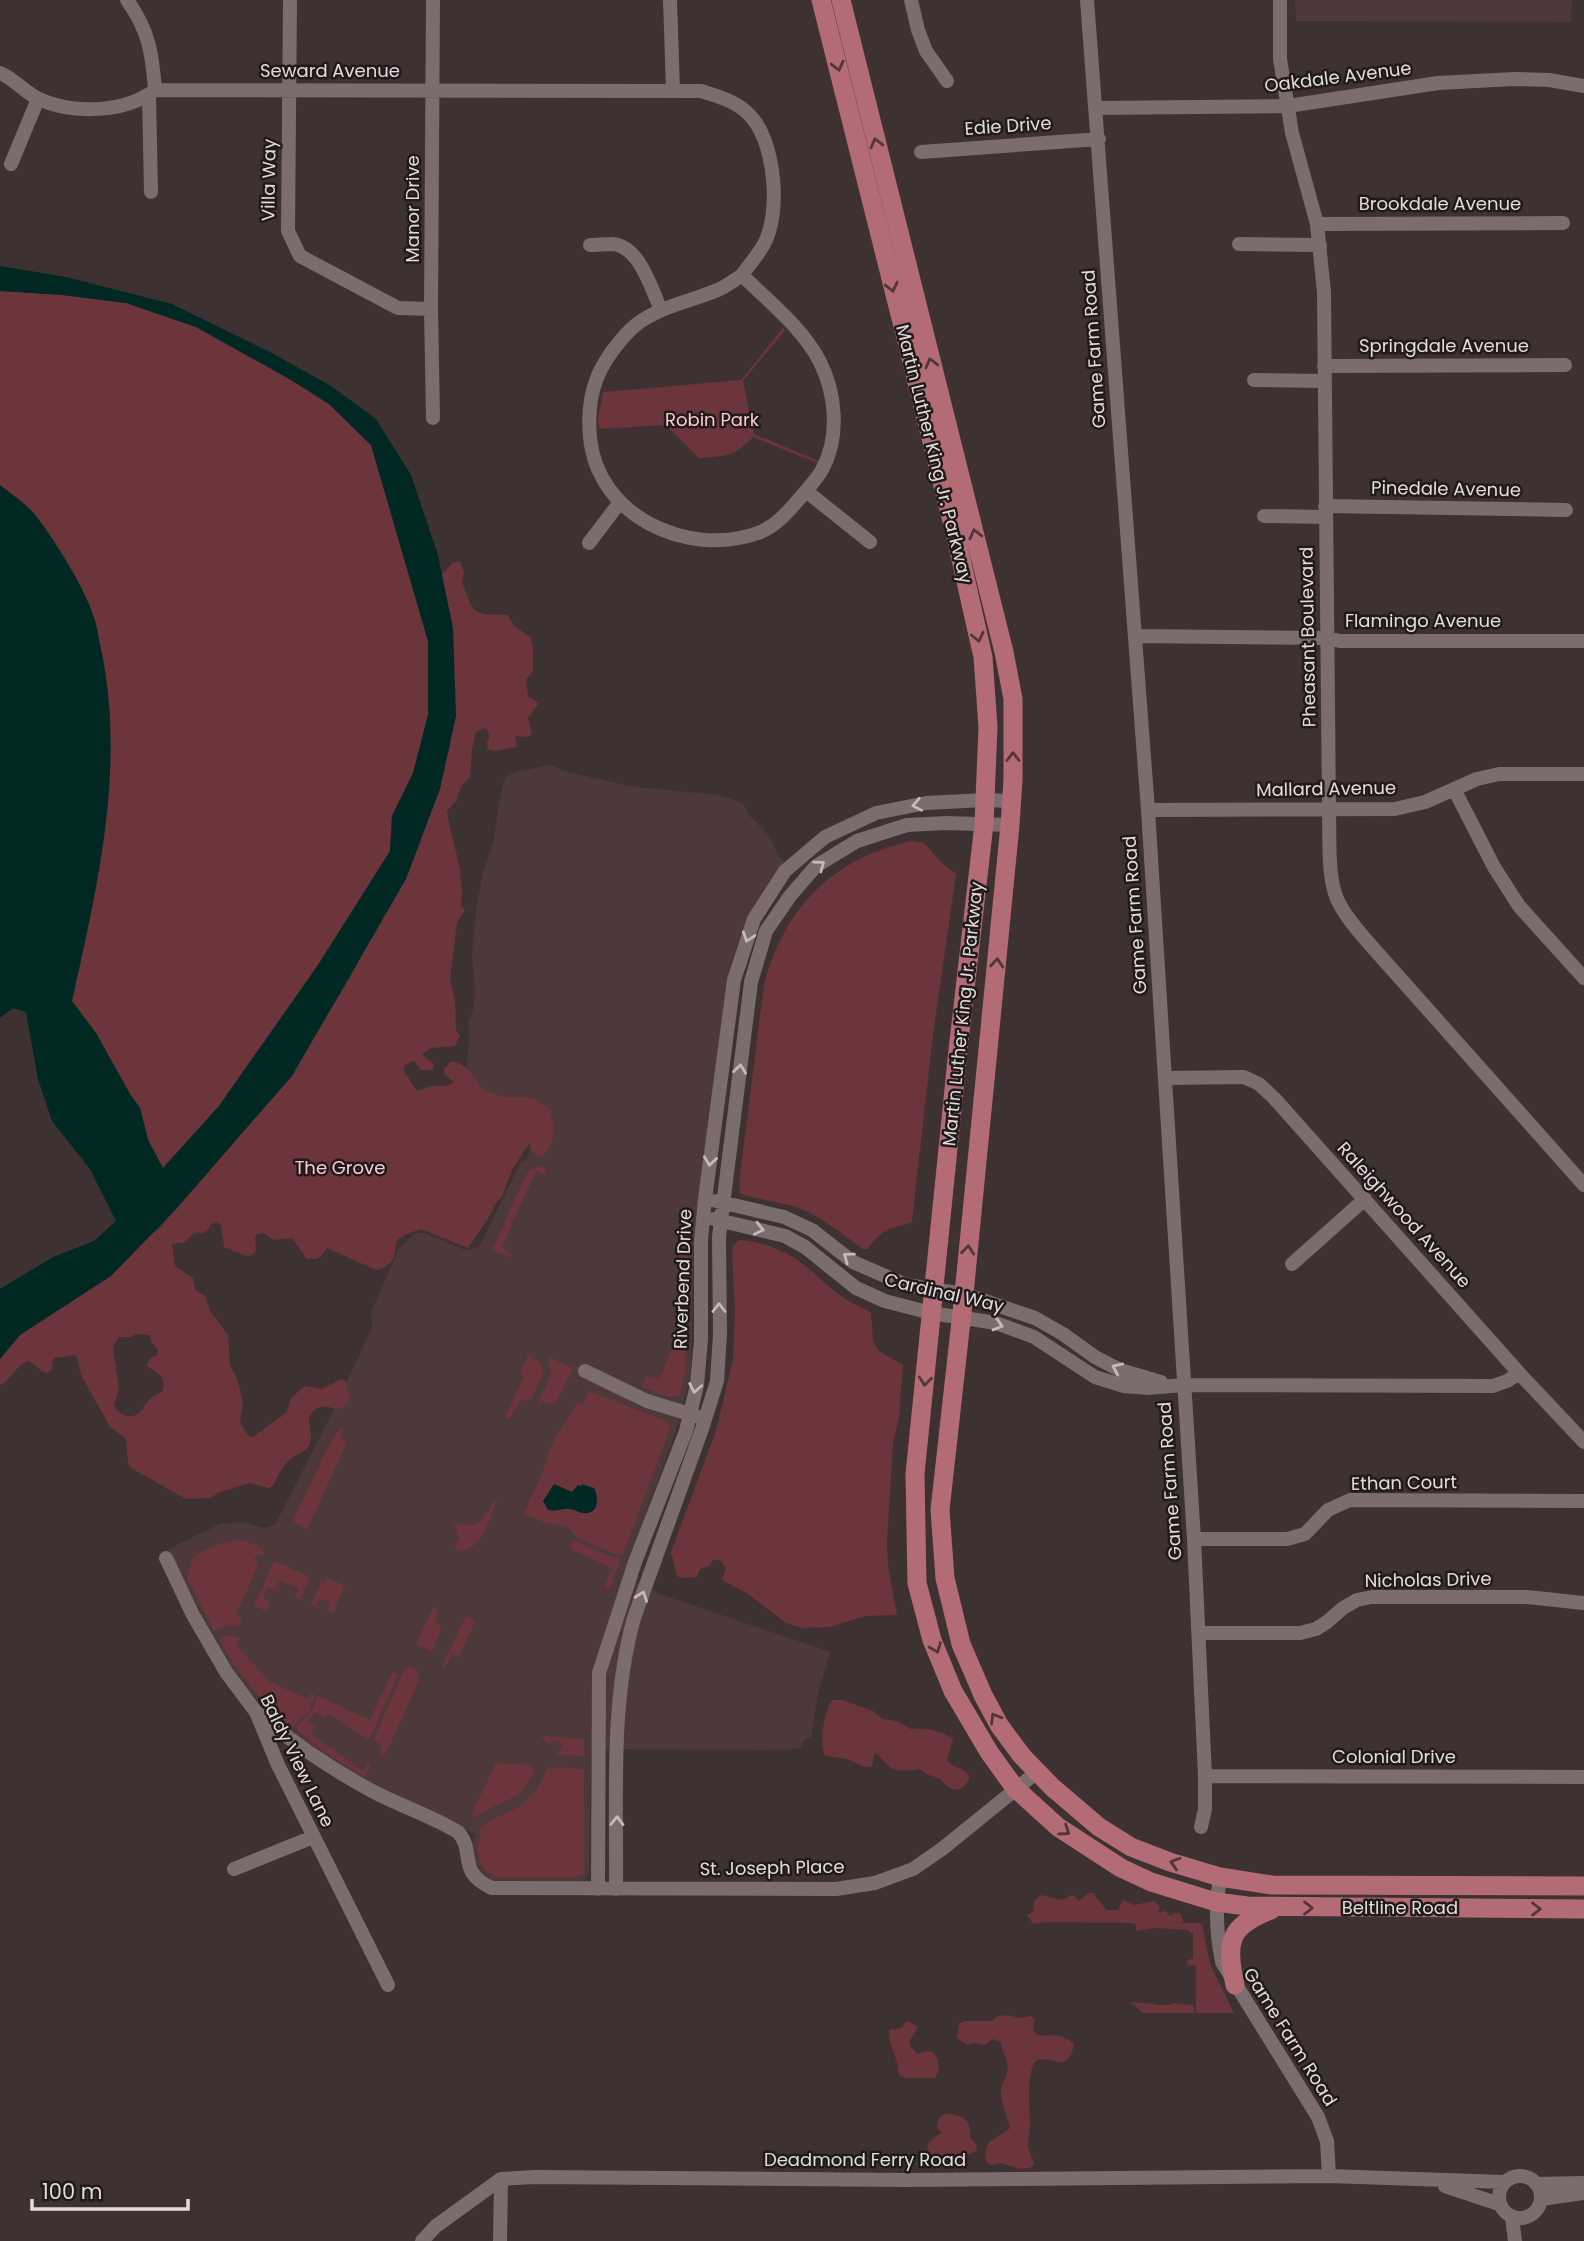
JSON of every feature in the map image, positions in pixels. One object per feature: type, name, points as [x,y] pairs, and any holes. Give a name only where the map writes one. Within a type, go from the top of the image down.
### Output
[{"type":"main road","name":"Martin Luther King Jr. Parkway","points":[[821,0],[955,533],[982,657],[988,727],[984,824],[959,1037],[915,1474],[917,1583],[932,1640],[953,1691],[989,1752],[1015,1788],[1058,1827],[1121,1868],[1151,1882],[1216,1902]]},
{"type":"main road","name":"Martin Luther King Jr. Parkway","points":[[841,0],[1004,652],[1013,699],[1010,825],[940,1510],[945,1578],[961,1644],[983,1695],[999,1725],[1037,1772],[1099,1827],[1131,1847],[1220,1877]]},
{"type":"main road","name":"Beltline Road","points":[[1220,1877],[1272,1885],[1310,1887],[1584,1886]]},
{"type":"main road","name":"Beltline Road","points":[[1216,1902],[1278,1908],[1584,1909]]},
{"type":"main road","points":[[1235,1985],[1230,1962],[1231,1944],[1238,1928],[1252,1917],[1278,1908]]},
{"type":"street","points":[[127,0],[145,27],[152,57],[151,192]]},
{"type":"street","name":"Villa Way","points":[[290,0],[288,231],[300,256],[398,308],[431,309]]},
{"type":"street","name":"Manor Drive","points":[[433,0],[433,418]]},
{"type":"street","points":[[670,0],[673,90]]},
{"type":"street","points":[[911,0],[926,51],[947,81]]},
{"type":"street","name":"Game Farm Road","points":[[1087,0],[1136,636],[1194,1539],[1205,1776],[1205,1809],[1201,1827]]},
{"type":"street","name":"Pheasant Boulevard","points":[[1280,0],[1280,59],[1292,134],[1317,224],[1324,292],[1332,881],[1337,899],[1350,921],[1584,1185]]},
{"type":"street","name":"Seward Avenue","points":[[0,73],[38,99],[69,109],[125,104],[152,92],[701,91],[732,101],[753,118],[767,142],[774,184],[772,217],[765,242],[742,275]]},
{"type":"street","name":"Oakdale Avenue","points":[[1096,108],[1288,106],[1438,83],[1514,79],[1549,80],[1584,86]]},
{"type":"street","points":[[10,164],[38,99]]},
{"type":"street","name":"Edie Drive","points":[[921,152],[1099,138]]},
{"type":"street","name":"Brookdale Avenue","points":[[1317,224],[1563,223]]},
{"type":"street","points":[[590,245],[614,244],[626,249],[641,265],[661,310]]},
{"type":"street","points":[[1239,244],[1320,245]]},
{"type":"street","points":[[742,275],[796,329],[819,361],[832,396],[833,435],[822,469],[786,515],[760,532],[720,541],[686,537],[649,525],[620,502],[600,476],[591,448],[588,412],[593,384],[608,356],[631,329],[661,310],[717,291],[742,275]]},
{"type":"street","name":"Springdale Avenue","points":[[1254,380],[1324,373],[1565,365]]},
{"type":"street","points":[[806,491],[870,542]]},
{"type":"street","points":[[589,542],[620,502]]},
{"type":"street","name":"Pinedale Avenue","points":[[1264,516],[1325,511],[1566,510]]},
{"type":"street","name":"Flamingo Avenue","points":[[1136,636],[1327,638],[1340,641],[1584,641]]},
{"type":"street","name":"Mallard Avenue","points":[[1148,810],[1395,809],[1425,802],[1478,779],[1499,774],[1584,774]]},
{"type":"street","points":[[1454,789],[1494,867],[1520,906],[1581,968]]},
{"type":"street","name":"Riverbend Drive","points":[[591,1889],[599,1673],[635,1562],[686,1431],[697,1385],[701,1340],[701,1240],[705,1199],[734,980],[754,919],[785,871],[825,837],[876,813],[926,803],[1012,801]]},
{"type":"street","name":"Riverbend Drive","points":[[616,1889],[618,1732],[626,1647],[717,1381],[720,1334],[719,1237],[751,982],[766,930],[816,866],[857,841],[907,825],[1010,825]]},
{"type":"street","name":"Raleighwood Avenue","points":[[1165,1078],[1244,1077],[1259,1084],[1584,1442]]},
{"type":"street","name":"Cardinal Way","points":[[705,1199],[784,1217],[812,1230],[853,1262],[906,1285],[964,1294],[1035,1318],[1120,1370],[1148,1379],[1183,1385]]},
{"type":"street","points":[[1292,1264],[1365,1199]]},
{"type":"street","name":"Cardinal Way","points":[[703,1217],[785,1236],[804,1247],[856,1289],[885,1301],[996,1323],[1034,1337],[1095,1377],[1124,1386],[1493,1387],[1520,1373]]},
{"type":"street","points":[[585,1370],[647,1401],[705,1419]]},
{"type":"street","name":"Ethan Court","points":[[1194,1539],[1287,1539],[1305,1534],[1328,1510],[1350,1500],[1584,1501]]},
{"type":"street","name":"Baldy View Lane","points":[[166,1558],[193,1615],[226,1672],[256,1712],[278,1765],[388,1985]]},
{"type":"street","name":"Nicholas Drive","points":[[1199,1633],[1300,1633],[1316,1629],[1357,1600],[1372,1597],[1527,1597],[1584,1603]]},
{"type":"street","name":"St. Joseph Place","points":[[256,1712],[295,1745],[331,1769],[458,1832],[463,1839],[472,1875],[480,1883],[505,1889],[836,1889],[875,1884],[913,1869],[942,1849],[1037,1772]]},
{"type":"street","name":"Colonial Drive","points":[[1205,1776],[1584,1777]]},
{"type":"street","points":[[234,1869],[313,1837]]},
{"type":"street","name":"Game Farm Road","points":[[1220,1877],[1216,1902],[1216,1936],[1222,1962],[1318,2117],[1327,2141],[1329,2176]]},
{"type":"street","points":[[1420,2179],[1499,2204],[1507,2214],[1518,2217],[1536,2211],[1541,2199],[1536,2183],[1520,2175],[1508,2178],[1499,2189],[1499,2204]]},
{"type":"street","name":"Deadmond Ferry Road","points":[[501,2179],[920,2180],[1329,2176],[1503,2182]]},
{"type":"street","points":[[422,2241],[436,2226],[501,2179]]},
{"type":"street","points":[[500,2241],[501,2179]]},
{"type":"street","points":[[1536,2183],[1584,2183]]},
{"type":"street","points":[[1541,2199],[1584,2193]]},
{"type":"street","points":[[1515,2241],[1518,2217]]},
{"type":"street","points":[[1518,2217],[1521,2241]]},
{"type":"shaded area","points":[[1295,0],[1572,0],[1571,22],[1296,21]]},
{"type":"shaded area","points":[[0,266],[66,277],[172,304],[268,351],[331,386],[376,419],[411,475],[438,555],[453,628],[456,716],[440,789],[406,879],[292,1076],[177,1208],[111,1276],[20,1335],[0,1359],[0,1289],[53,1257],[94,1241],[116,1221],[90,1169],[52,1121],[38,1079],[26,1012],[13,1008],[0,1018],[0,485],[32,512],[52,538],[84,593],[97,627],[108,698],[111,742],[109,785],[99,872],[72,1001],[96,1033],[140,1108],[148,1140],[163,1168],[219,1106],[318,965],[390,851],[392,816],[413,773],[428,715],[428,641],[371,445],[329,404],[196,327],[126,303],[0,291]]},
{"type":"shaded area","points":[[551,765],[564,771],[628,786],[717,795],[735,800],[744,805],[749,815],[770,837],[786,865],[751,912],[730,967],[694,1233],[691,1376],[674,1437],[623,1575],[660,1594],[830,1652],[818,1694],[811,1737],[804,1740],[800,1748],[591,1749],[587,1878],[580,1882],[496,1883],[477,1870],[473,1861],[472,1843],[475,1834],[358,1780],[289,1730],[266,1709],[238,1679],[219,1648],[168,1549],[220,1524],[243,1522],[264,1528],[275,1525],[372,1328],[371,1312],[399,1248],[416,1233],[424,1233],[465,1250],[477,1248],[520,1163],[528,1159],[535,1107],[463,1091],[469,1047],[469,1021],[475,993],[472,953],[476,910],[483,872],[494,840],[505,777],[519,771]]},
{"type":"shaded area","points":[[554,1484],[572,1492],[582,1484],[594,1488],[597,1496],[595,1509],[588,1513],[568,1509],[548,1510],[543,1501]]},
{"type":"green space","points":[[0,291],[126,303],[196,327],[329,404],[371,445],[428,641],[428,715],[413,773],[392,816],[390,851],[318,965],[219,1106],[163,1168],[148,1140],[140,1108],[96,1033],[72,1001],[91,915],[105,828],[111,741],[108,698],[97,627],[77,579],[36,516],[0,485]]},
{"type":"green space","name":"Robin Park","points":[[783,328],[785,330],[743,381],[754,434],[821,462],[820,464],[753,437],[729,454],[699,458],[666,425],[599,429],[598,418],[603,392],[741,380]]},
{"type":"green space","name":"The Grove","points":[[454,562],[460,562],[464,572],[462,583],[474,609],[487,614],[508,615],[513,625],[530,637],[533,670],[526,680],[528,697],[538,704],[528,718],[532,734],[527,737],[515,736],[517,747],[494,751],[488,749],[487,730],[485,728],[476,732],[470,777],[462,785],[456,801],[447,811],[460,870],[461,905],[465,910],[457,922],[450,979],[455,1001],[456,1030],[460,1035],[455,1046],[432,1048],[422,1054],[434,1065],[432,1070],[420,1070],[414,1060],[404,1066],[404,1071],[417,1091],[454,1082],[445,1075],[444,1069],[451,1061],[459,1064],[470,1072],[486,1091],[508,1097],[530,1097],[542,1103],[552,1111],[550,1114],[554,1136],[542,1156],[534,1154],[529,1144],[513,1168],[502,1196],[468,1248],[421,1229],[398,1240],[391,1262],[376,1270],[327,1248],[319,1258],[306,1258],[292,1238],[274,1240],[264,1233],[257,1234],[256,1250],[253,1255],[247,1256],[224,1247],[221,1225],[216,1222],[203,1233],[193,1234],[185,1242],[172,1244],[175,1266],[193,1278],[195,1290],[205,1296],[210,1311],[228,1335],[230,1365],[238,1381],[243,1404],[240,1422],[248,1436],[253,1437],[286,1413],[292,1397],[305,1386],[321,1389],[342,1379],[346,1382],[350,1399],[342,1407],[320,1407],[312,1413],[309,1421],[309,1445],[286,1464],[273,1486],[268,1488],[250,1483],[220,1492],[210,1498],[186,1499],[131,1468],[128,1463],[126,1439],[108,1423],[82,1377],[76,1355],[53,1358],[52,1370],[47,1373],[28,1361],[0,1385],[0,1348],[160,1228],[323,1022],[351,976],[425,828],[450,747],[442,574]],"holes":[[[150,1335],[158,1350],[157,1356],[151,1357],[146,1366],[162,1379],[162,1392],[152,1397],[137,1414],[126,1416],[114,1405],[119,1389],[113,1347],[119,1337]]]},
{"type":"green space","points":[[912,841],[924,843],[956,874],[933,1034],[912,1221],[886,1231],[868,1249],[863,1249],[830,1225],[803,1210],[740,1193],[739,1183],[764,984],[785,931],[799,909],[836,873],[884,849]]},
{"type":"green space","points":[[542,1166],[547,1170],[545,1176],[536,1171],[502,1247],[511,1258],[492,1250],[526,1175],[530,1170]]},
{"type":"green space","points":[[683,1233],[689,1234],[686,1368],[680,1396],[669,1397],[642,1387],[647,1376],[659,1379],[682,1326],[675,1322]]},
{"type":"green space","points":[[739,1240],[763,1244],[787,1254],[842,1297],[871,1312],[873,1341],[880,1352],[903,1365],[899,1417],[893,1443],[887,1539],[888,1566],[897,1615],[865,1616],[830,1627],[802,1628],[786,1623],[748,1594],[722,1580],[726,1568],[720,1560],[713,1560],[709,1566],[700,1569],[697,1577],[677,1576],[671,1552],[716,1431],[733,1360],[735,1309],[732,1254],[733,1246]]},
{"type":"green space","points":[[528,1355],[540,1362],[543,1373],[532,1398],[519,1402],[510,1419],[505,1417],[524,1376],[520,1374]]},
{"type":"green space","points":[[548,1357],[573,1368],[555,1405],[542,1401],[540,1405],[539,1401],[551,1375]]},
{"type":"green space","points":[[588,1391],[664,1420],[671,1426],[623,1555],[579,1539],[567,1527],[523,1514],[554,1440],[578,1403],[583,1405]]},
{"type":"green space","points":[[340,1428],[344,1429],[340,1438],[347,1442],[307,1530],[293,1521],[325,1453]]},
{"type":"green space","points":[[495,1499],[497,1500],[487,1526],[477,1542],[471,1548],[454,1549],[459,1538],[454,1522],[475,1524],[488,1512]]},
{"type":"green space","points":[[242,1540],[262,1548],[263,1556],[257,1554],[254,1560],[259,1563],[236,1615],[242,1618],[238,1627],[230,1625],[214,1631],[187,1577],[192,1561],[198,1554],[224,1543]]},
{"type":"green space","points":[[573,1540],[608,1556],[621,1558],[609,1591],[604,1588],[612,1568],[572,1550],[570,1544]]},
{"type":"green space","points":[[274,1561],[310,1577],[300,1600],[295,1597],[299,1588],[279,1581],[275,1590],[267,1588],[263,1597],[270,1602],[266,1611],[254,1606]]},
{"type":"green space","points":[[327,1578],[345,1585],[333,1613],[327,1610],[330,1602],[319,1598],[315,1606],[311,1604],[321,1582],[324,1583]]},
{"type":"green space","points":[[433,1607],[437,1608],[436,1620],[441,1629],[432,1652],[416,1645]]},
{"type":"green space","points":[[466,1616],[475,1622],[460,1655],[459,1657],[452,1654],[445,1668],[442,1667]]},
{"type":"green space","points":[[227,1635],[239,1638],[237,1646],[270,1682],[308,1699],[311,1693],[315,1695],[309,1711],[291,1728],[261,1699],[235,1666],[219,1640]]},
{"type":"green space","points":[[406,1666],[417,1671],[419,1681],[386,1753],[382,1755],[379,1754],[382,1745],[373,1740]]},
{"type":"green space","points":[[392,1672],[398,1675],[369,1740],[329,1713],[323,1718],[315,1712],[308,1721],[315,1727],[311,1734],[363,1771],[371,1764],[365,1777],[327,1754],[295,1728],[311,1712],[318,1696],[370,1720]]},
{"type":"green space","points":[[833,1700],[842,1700],[873,1711],[883,1719],[896,1721],[911,1729],[933,1730],[949,1736],[953,1739],[947,1760],[970,1777],[962,1788],[956,1790],[920,1769],[896,1770],[887,1765],[878,1754],[874,1754],[872,1767],[825,1755],[822,1743],[823,1727]]},
{"type":"green space","points":[[541,1736],[584,1739],[584,1756],[554,1754],[563,1748],[559,1740],[548,1744]]},
{"type":"green space","points":[[496,1763],[533,1765],[535,1772],[514,1797],[474,1818],[472,1813]]},
{"type":"green space","points":[[550,1767],[584,1769],[584,1873],[573,1878],[502,1878],[488,1872],[478,1855],[481,1833],[478,1831],[492,1819],[523,1804],[539,1786]]},
{"type":"green space","points":[[1088,1893],[1093,1893],[1107,1910],[1118,1910],[1123,1900],[1134,1905],[1154,1901],[1160,1907],[1158,1913],[1165,1910],[1170,1916],[1180,1913],[1183,1921],[1180,1923],[1202,1925],[1210,1964],[1234,2013],[1196,2013],[1196,1966],[1187,1965],[1187,1961],[1193,1958],[1193,1933],[1189,1930],[1154,1928],[1136,1931],[1136,1924],[1129,1923],[1033,1924],[1027,1915],[1033,1912],[1034,1901],[1041,1895],[1062,1900],[1073,1895],[1079,1901]]},
{"type":"green space","points":[[1127,2002],[1194,2005],[1194,2013],[1143,2013]]},
{"type":"green space","points":[[1004,2015],[1022,2018],[1031,2016],[1035,2020],[1033,2031],[1038,2035],[1061,2036],[1074,2044],[1067,2060],[1058,2062],[1041,2059],[1033,2066],[1028,2143],[1034,2164],[1030,2168],[1019,2169],[1002,2163],[991,2165],[986,2162],[988,2144],[1010,2128],[1001,2094],[1008,2067],[1001,2042],[993,2039],[985,2045],[967,2045],[957,2038],[959,2024],[964,2021],[992,2021]]},
{"type":"green space","points":[[907,2021],[918,2027],[910,2040],[910,2046],[918,2054],[933,2052],[938,2060],[939,2071],[935,2078],[900,2076],[889,2030],[901,2028]]},
{"type":"green space","points":[[943,2114],[960,2116],[968,2122],[970,2138],[976,2144],[977,2150],[955,2158],[932,2157],[928,2146],[931,2140],[942,2133],[937,2128],[938,2120]]}]
